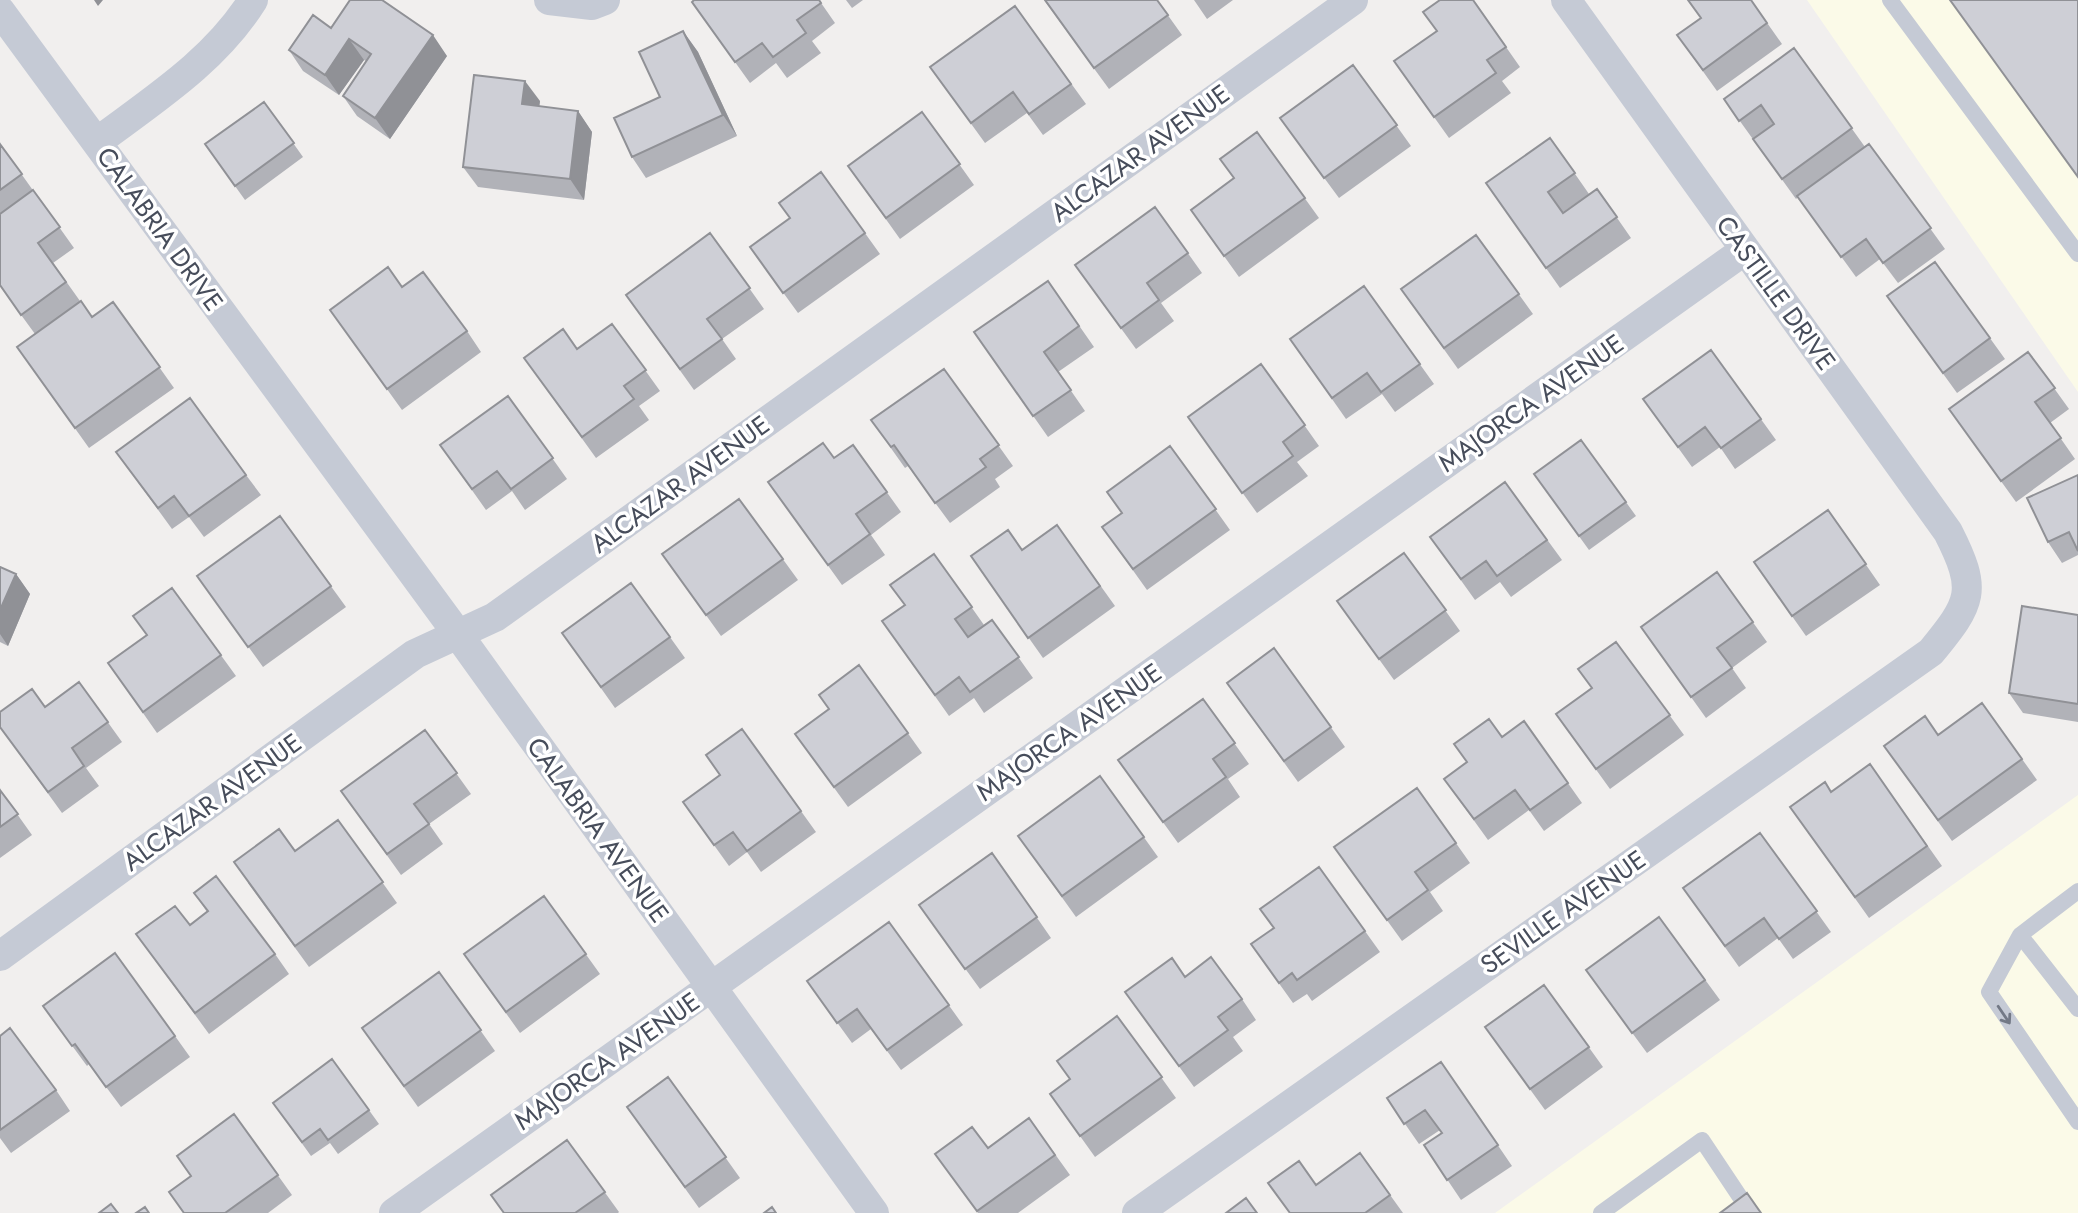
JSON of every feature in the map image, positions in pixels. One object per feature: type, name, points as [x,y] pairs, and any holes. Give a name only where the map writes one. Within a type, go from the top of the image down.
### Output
[{"type":"street","points":[[97,142],[194,69],[237,25],[253,0]]},
{"type":"street","points":[[550,0],[592,5],[605,0]]},
{"type":"street","name":"ALCAZAR AVENUE","points":[[0,956],[415,654],[495,617],[1353,0]]},
{"type":"street","name":"CASTILLE DRIVE","points":[[1566,0],[1948,532],[1964,564],[1969,593]]},
{"type":"street","name":"CALABRIA DRIVE","points":[[0,10],[320,447]]},
{"type":"street","name":"MAJORCA AVENUE","points":[[394,1213],[1745,250]]},
{"type":"street","name":"CALABRIA AVENUE","points":[[320,447],[457,633],[873,1213]]},
{"type":"street","name":"SEVILLE AVENUE","points":[[1138,1213],[1931,652],[1956,621],[1969,593]]},
{"type":"lane","points":[[1890,0],[2078,254]]},
{"type":"lane","points":[[2078,891],[2020,935],[1989,992],[2078,1122]]},
{"type":"lane","points":[[2020,935],[2078,1009]]},
{"type":"lane","points":[[1601,1213],[1702,1140],[1748,1209],[1743,1213]]},
{"type":"shaded area","points":[[1807,0],[2078,0],[2078,392]]},
{"type":"shaded area","points":[[2078,795],[2078,1213],[1495,1213]]},
{"type":"building","points":[[350,0],[382,0],[433,35],[375,118],[343,96],[371,54],[349,39],[325,75],[289,50],[313,15],[331,28]]},
{"type":"building","points":[[819,0],[821,3],[797,20],[806,33],[773,57],[762,43],[735,62],[692,2]]},
{"type":"building","points":[[1045,0],[1157,0],[1168,15],[1094,68]]},
{"type":"building","points":[[1440,0],[1473,0],[1506,47],[1487,60],[1496,73],[1434,117],[1394,61],[1437,31],[1423,12]]},
{"type":"building","points":[[1688,0],[1751,0],[1767,23],[1703,70],[1677,35],[1701,18]]},
{"type":"building","points":[[1950,0],[2078,0],[2078,177]]},
{"type":"building","points":[[1015,6],[1071,84],[1029,114],[1013,92],[971,123],[930,67]]},
{"type":"building","points":[[683,31],[723,115],[632,157],[614,118],[660,97],[639,52]]},
{"type":"building","points":[[1794,48],[1852,128],[1782,179],[1753,139],[1774,124],[1761,105],[1739,121],[1724,99]]},
{"type":"building","points":[[1353,65],[1397,125],[1324,178],[1280,118]]},
{"type":"building","points":[[474,75],[525,81],[522,104],[578,111],[570,179],[463,167]]},
{"type":"building","points":[[264,102],[294,143],[235,186],[205,144]]},
{"type":"building","points":[[922,112],[960,164],[886,218],[848,166]]},
{"type":"building","points":[[1257,132],[1305,198],[1224,256],[1191,210],[1234,178],[1220,159]]},
{"type":"building","points":[[1550,138],[1575,173],[1548,192],[1563,213],[1597,189],[1617,217],[1546,268],[1486,183]]},
{"type":"building","points":[[0,144],[22,174],[0,190]]},
{"type":"building","points":[[1869,144],[1931,228],[1883,263],[1866,239],[1841,257],[1797,196]]},
{"type":"building","points":[[821,172],[865,233],[783,293],[750,247],[790,218],[779,203]]},
{"type":"building","points":[[33,190],[60,227],[38,243],[66,282],[21,315],[0,285],[0,214]]},
{"type":"building","points":[[1155,207],[1188,253],[1147,283],[1159,300],[1121,328],[1075,265]]},
{"type":"building","points":[[710,233],[750,288],[707,319],[722,339],[680,369],[626,295]]},
{"type":"building","points":[[1476,235],[1519,294],[1444,348],[1401,289]]},
{"type":"building","points":[[1935,262],[1990,338],[1943,373],[1887,296]]},
{"type":"building","points":[[388,267],[402,287],[423,272],[467,331],[387,389],[330,310]]},
{"type":"building","points":[[1048,281],[1079,326],[1044,352],[1071,390],[1033,416],[974,332]]},
{"type":"building","points":[[1364,286],[1420,364],[1381,392],[1367,373],[1332,398],[1290,339]]},
{"type":"building","points":[[81,301],[92,317],[113,302],[160,367],[75,428],[17,347]]},
{"type":"building","points":[[612,324],[646,370],[624,386],[634,399],[582,437],[524,358],[563,329],[577,349]]},
{"type":"building","points":[[1711,350],[1761,419],[1721,448],[1705,427],[1678,447],[1643,399]]},
{"type":"building","points":[[2028,352],[2055,388],[2035,402],[2061,438],[2001,481],[1949,409]]},
{"type":"building","points":[[1261,364],[1305,425],[1283,442],[1293,456],[1242,493],[1188,417]]},
{"type":"building","points":[[944,369],[999,445],[980,459],[986,467],[935,503],[894,445],[891,447],[871,420]]},
{"type":"building","points":[[508,396],[553,458],[511,489],[497,471],[472,489],[440,445]]},
{"type":"building","points":[[190,398],[246,475],[189,516],[174,496],[158,508],[116,452]]},
{"type":"building","points":[[1581,440],[1626,502],[1579,536],[1534,474]]},
{"type":"building","points":[[823,443],[834,458],[853,445],[887,492],[856,514],[870,534],[828,565],[768,482]]},
{"type":"building","points":[[1170,446],[1216,509],[1133,569],[1102,527],[1122,513],[1107,492]]},
{"type":"building","points":[[2078,475],[2078,551],[2069,532],[2048,542],[2027,498]]},
{"type":"building","points":[[1505,482],[1547,540],[1497,576],[1486,561],[1461,579],[1430,537]]},
{"type":"building","points":[[739,499],[783,559],[706,615],[662,554]]},
{"type":"building","points":[[1828,510],[1866,564],[1792,616],[1754,562]]},
{"type":"building","points":[[280,516],[331,586],[248,647],[197,576]]},
{"type":"building","points":[[1057,525],[1100,586],[1028,638],[971,556],[1008,530],[1022,550]]},
{"type":"building","points":[[1404,553],[1446,610],[1379,659],[1337,601]]},
{"type":"building","points":[[934,554],[972,607],[955,619],[968,637],[992,620],[1019,657],[970,692],[959,677],[935,695],[882,621],[905,605],[890,585]]},
{"type":"building","points":[[0,567],[16,574],[0,610]]},
{"type":"building","points":[[1717,572],[1753,622],[1717,648],[1732,668],[1691,697],[1641,627]]},
{"type":"building","points":[[631,583],[670,637],[601,687],[562,633]]},
{"type":"building","points":[[172,588],[221,655],[143,712],[108,663],[147,635],[133,616]]},
{"type":"building","points":[[2022,606],[2078,615],[2078,704],[2009,693]]},
{"type":"building","points":[[1616,642],[1670,715],[1596,769],[1556,714],[1592,688],[1578,669]]},
{"type":"building","points":[[1274,648],[1331,727],[1284,761],[1227,683]]},
{"type":"building","points":[[859,665],[908,733],[834,787],[795,734],[829,709],[819,695]]},
{"type":"building","points":[[79,682],[108,722],[72,748],[84,766],[48,792],[0,727],[0,712],[32,689],[45,707]]},
{"type":"building","points":[[1203,699],[1235,743],[1213,759],[1226,777],[1163,822],[1118,760]]},
{"type":"building","points":[[1982,703],[2022,759],[1938,820],[1884,746],[1925,716],[1938,735]]},
{"type":"building","points":[[1489,719],[1502,737],[1524,721],[1568,783],[1530,810],[1515,790],[1474,819],[1444,779],[1467,762],[1454,744]]},
{"type":"building","points":[[742,729],[801,811],[747,851],[733,832],[714,845],[683,802],[720,775],[706,755]]},
{"type":"building","points":[[425,730],[457,773],[414,804],[429,824],[387,854],[341,791]]},
{"type":"building","points":[[1870,764],[1927,846],[1855,897],[1790,807],[1825,782],[1831,792]]},
{"type":"building","points":[[1100,776],[1144,837],[1062,896],[1018,836]]},
{"type":"building","points":[[1417,788],[1456,843],[1415,872],[1428,890],[1387,920],[1334,847]]},
{"type":"building","points":[[0,790],[18,814],[0,827]]},
{"type":"building","points":[[338,820],[383,882],[295,946],[234,862],[279,829],[295,851]]},
{"type":"building","points":[[1760,833],[1817,911],[1779,939],[1764,918],[1725,946],[1683,888]]},
{"type":"building","points":[[992,853],[1037,917],[965,969],[919,905]]},
{"type":"building","points":[[1319,867],[1365,931],[1297,980],[1292,973],[1279,983],[1251,944],[1274,928],[1260,909]]},
{"type":"building","points":[[216,876],[275,954],[195,1013],[136,934],[175,906],[190,925],[208,911],[194,893]]},
{"type":"building","points":[[544,896],[586,954],[506,1012],[464,954]]},
{"type":"building","points":[[1659,917],[1705,980],[1632,1033],[1586,970]]},
{"type":"building","points":[[889,922],[949,1005],[887,1050],[857,1009],[837,1023],[807,981]]},
{"type":"building","points":[[115,953],[175,1036],[106,1087],[43,1006]]},
{"type":"building","points":[[1211,957],[1242,999],[1218,1017],[1228,1030],[1179,1066],[1125,992],[1172,958],[1185,977]]},
{"type":"building","points":[[439,972],[481,1030],[404,1086],[362,1028]]},
{"type":"building","points":[[1544,985],[1589,1047],[1530,1089],[1485,1027]]},
{"type":"building","points":[[1117,1016],[1162,1077],[1080,1136],[1050,1094],[1070,1079],[1057,1061]]},
{"type":"building","points":[[10,1028],[56,1090],[0,1130],[0,1036]]},
{"type":"building","points":[[332,1059],[369,1110],[328,1140],[320,1129],[302,1142],[273,1103]]},
{"type":"building","points":[[1441,1062],[1498,1145],[1447,1180],[1424,1145],[1442,1133],[1425,1110],[1404,1124],[1387,1098]]},
{"type":"building","points":[[668,1077],[726,1157],[685,1187],[627,1107]]},
{"type":"building","points":[[234,1114],[278,1175],[225,1213],[184,1213],[169,1192],[191,1176],[177,1156]]},
{"type":"building","points":[[1029,1118],[1055,1155],[977,1211],[935,1154],[972,1127],[988,1148]]},
{"type":"building","points":[[567,1140],[605,1192],[575,1213],[504,1213],[491,1195]]},
{"type":"building","points":[[1360,1153],[1390,1195],[1365,1213],[1290,1213],[1268,1183],[1299,1161],[1316,1185]]},
{"type":"building","points":[[1747,1193],[1761,1213],[1720,1213]]},
{"type":"building","points":[[1246,1198],[1257,1213],[1226,1213]]},
{"type":"building","points":[[111,1204],[118,1213],[99,1213]]},
{"type":"building","points":[[145,1207],[149,1213],[136,1213]]},
{"type":"building","points":[[772,1207],[776,1213],[764,1213]]}]
